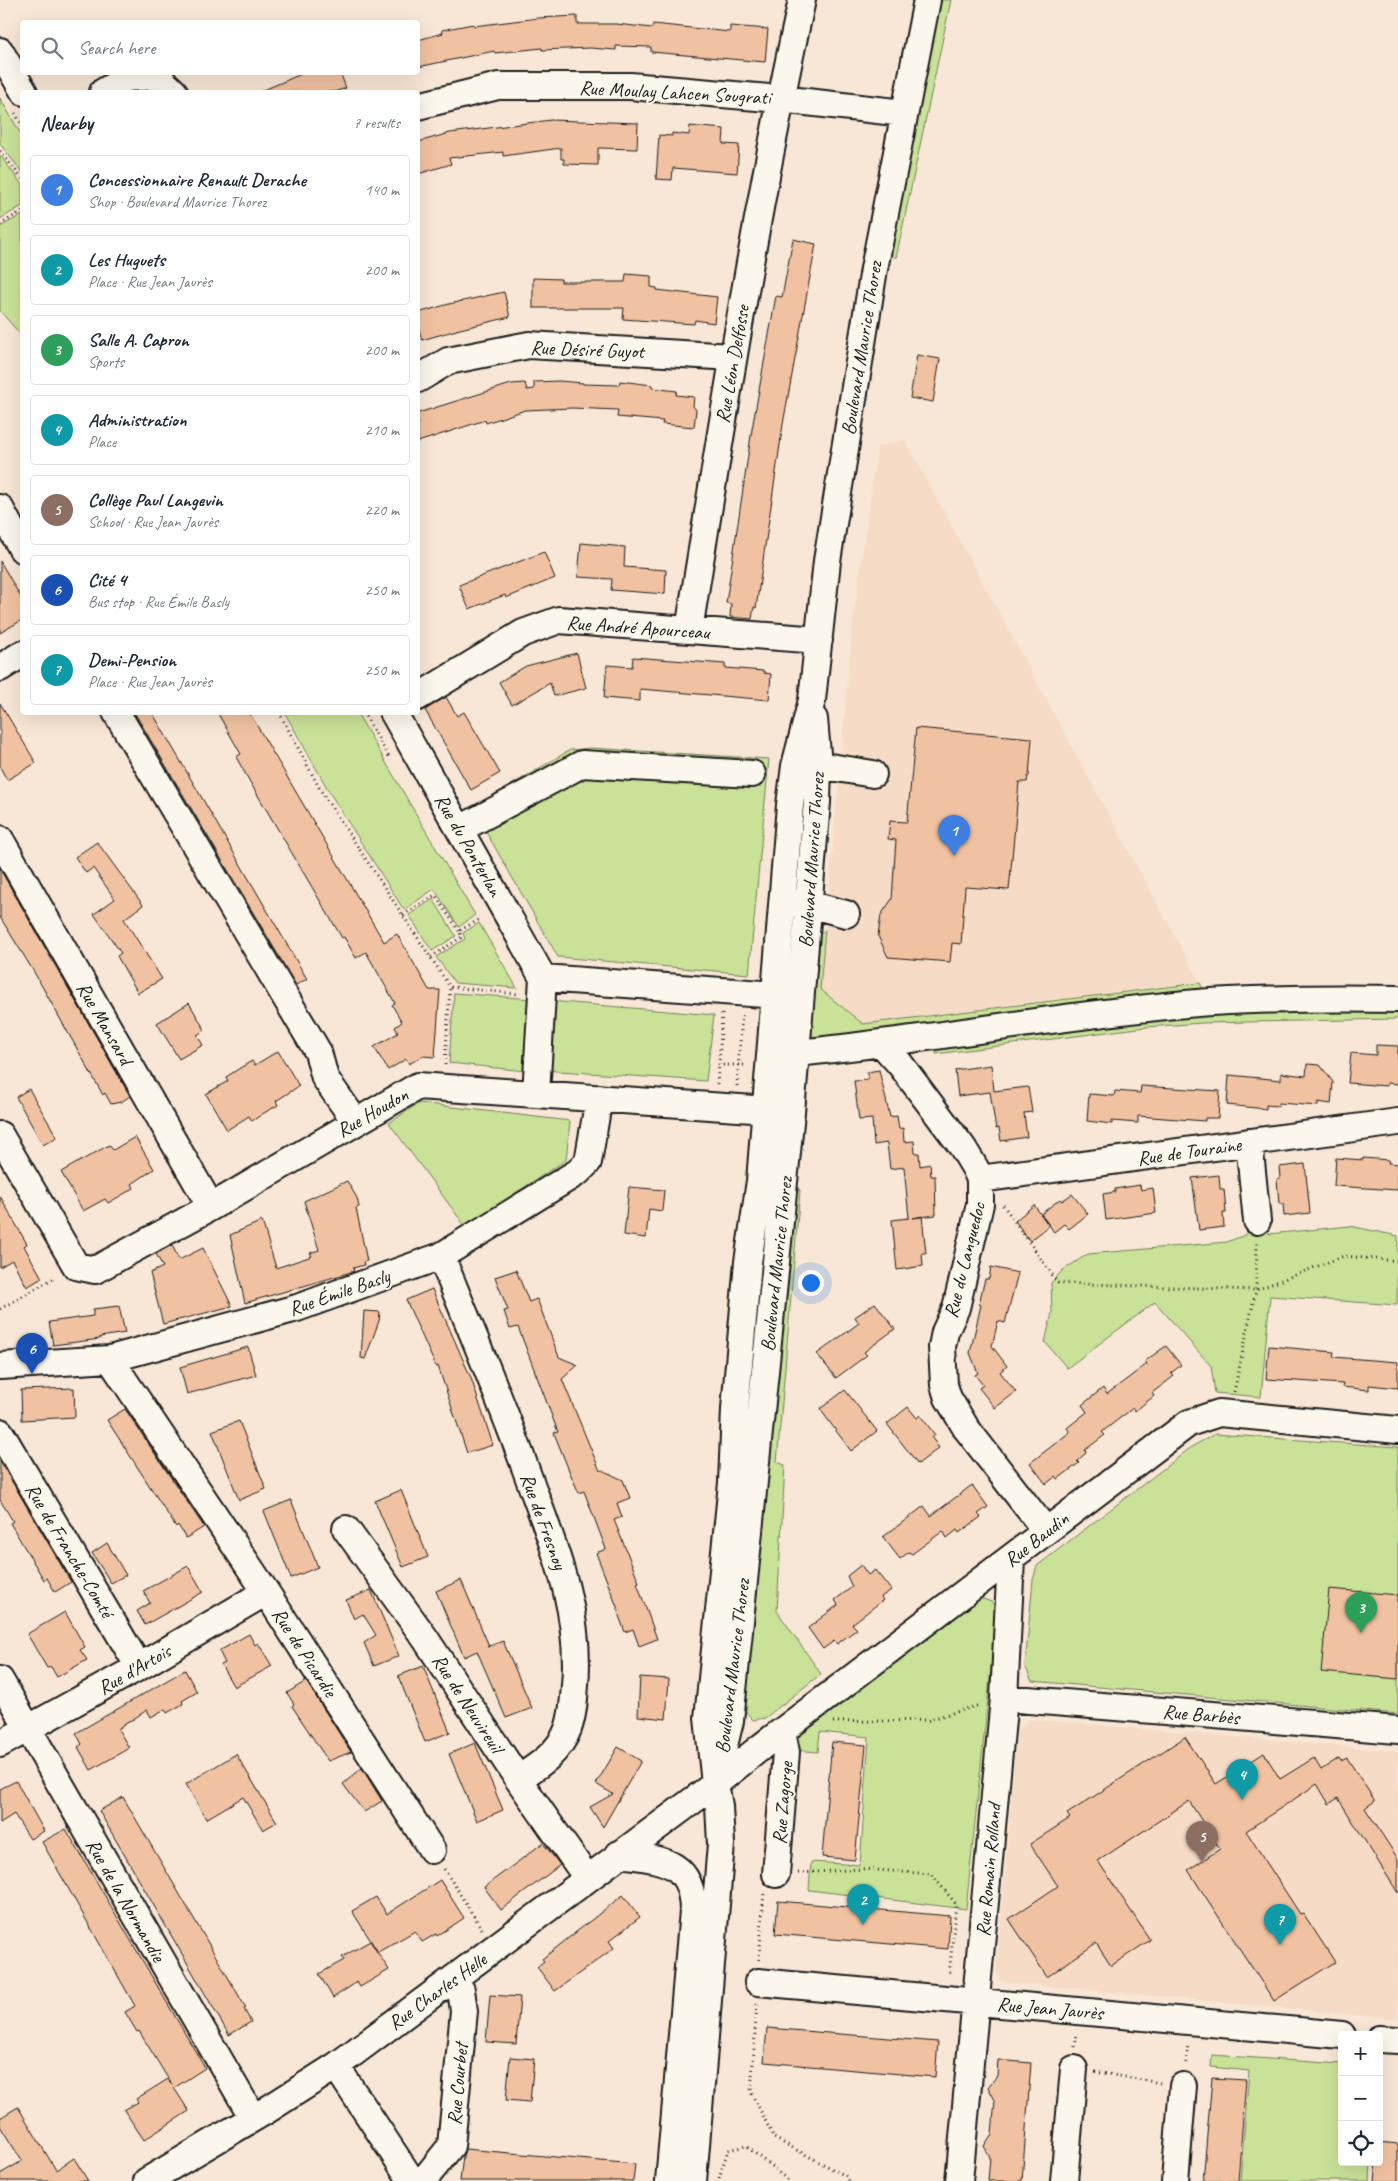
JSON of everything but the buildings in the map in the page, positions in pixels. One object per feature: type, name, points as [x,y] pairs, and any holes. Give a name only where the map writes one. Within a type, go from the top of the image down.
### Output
[{"type":"street","name":"Rue Léon Delfosse","points":[[689,630],[733,357],[780,99],[802,0]]},
{"type":"street","name":"Boulevard Maurice Thorez","points":[[715,1784],[708,1718],[732,1483],[734,1409],[748,1262],[760,1181],[782,901],[806,766],[827,561],[854,389],[874,269],[927,0]]},
{"type":"street","points":[[0,51],[23,90]]},
{"type":"street","points":[[106,90],[127,78],[157,76],[172,90]]},
{"type":"street","name":"Rue Moulay Lahcen Sougrati","points":[[420,106],[498,86],[630,86],[780,99],[904,114]]},
{"type":"street","name":"Rue Désiré Guyot","points":[[420,378],[448,361],[529,345],[733,357]]},
{"type":"street","points":[[0,508],[20,545]]},
{"type":"street","name":"Rue André Apourceau","points":[[420,695],[522,633],[559,620],[819,640]]},
{"type":"street","points":[[0,668],[20,655]]},
{"type":"street","points":[[118,715],[318,1052],[325,1078],[355,1121]]},
{"type":"street","name":"Rue du Ponterlan","points":[[395,715],[543,978]]},
{"type":"street","points":[[460,829],[582,764],[752,774]]},
{"type":"street","name":"Boulevard Maurice Thorez","points":[[715,1784],[730,1721],[791,1112],[808,904],[806,766]]},
{"type":"street","points":[[806,766],[873,774]]},
{"type":"street","name":"Rue Mansard","points":[[0,839],[211,1207]]},
{"type":"street","points":[[782,901],[808,904],[846,914]]},
{"type":"street","points":[[536,1094],[543,978],[801,997]]},
{"type":"street","points":[[796,1053],[882,1044],[940,1034],[1185,1004],[1304,998],[1398,999]]},
{"type":"street","name":"Rue du Languedoc","points":[[882,1044],[900,1064],[963,1148],[980,1179],[980,1204],[956,1308],[945,1332],[942,1347],[944,1385],[948,1398],[966,1428],[1046,1531]]},
{"type":"street","name":"Rue Houdon","points":[[76,1266],[95,1270],[211,1207],[355,1121],[418,1086],[791,1112]]},
{"type":"street","name":"Rue Émile Basly","points":[[0,1366],[110,1359],[297,1308],[441,1256],[578,1172],[588,1162],[599,1098]]},
{"type":"street","name":"Rue de Touraine","points":[[980,1179],[1398,1122]]},
{"type":"street","points":[[0,1135],[76,1266]]},
{"type":"street","points":[[1249,1142],[1257,1221]]},
{"type":"street","name":"Rue de Fresnoy","points":[[441,1256],[506,1415],[563,1571],[571,1608],[576,1645],[576,1676],[574,1703],[568,1730],[559,1746],[545,1761],[518,1779]]},
{"type":"street","name":"Rue de Picardie","points":[[110,1359],[266,1592],[432,1850]]},
{"type":"street","name":"Rue Baudin","points":[[715,1784],[1189,1423],[1219,1414],[1398,1430]]},
{"type":"street","name":"Rue de Franche-Comté","points":[[0,1432],[139,1668]]},
{"type":"street","name":"Rue de Neuvireuil","points":[[346,1529],[425,1638],[518,1779],[587,1878]]},
{"type":"street","name":"Rue Romain Rolland","points":[[959,2181],[1004,1698],[1011,1559]]},
{"type":"street","name":"Rue d'Artois","points":[[0,1744],[139,1668],[266,1592]]},
{"type":"street","name":"Rue de la Normandie","points":[[0,1680],[253,2118]]},
{"type":"street","name":"Rue Barbès","points":[[1004,1698],[1398,1730]]},
{"type":"street","name":"Rue Zagorge","points":[[776,1874],[786,1752],[782,1732]]},
{"type":"street","points":[[693,2181],[721,1844],[719,1806],[715,1784]]},
{"type":"street","name":"Rue Charles Helle","points":[[147,2181],[336,2066],[715,1784]]},
{"type":"street","points":[[619,1854],[667,1862],[676,1868],[689,1882],[693,1894],[669,2181]]},
{"type":"street","name":"Rue Courbet","points":[[423,2181],[451,2146],[464,2010],[461,1990],[454,1978]]},
{"type":"street","name":"Rue Jean Jaurès","points":[[758,1982],[1078,2010],[1338,2036]]},
{"type":"street","points":[[1383,2039],[1398,2040]]},
{"type":"street","points":[[336,2066],[412,2181]]},
{"type":"street","points":[[1064,2181],[1074,2069]]},
{"type":"street","points":[[1175,2181],[1184,2086]]},
{"type":"path","points":[[0,151],[20,176]]},
{"type":"path","points":[[0,224],[20,212]]},
{"type":"path","points":[[403,915],[435,895],[462,937],[431,957]]},
{"type":"path","points":[[459,931],[483,917]]},
{"type":"path","points":[[736,1108],[744,992]]},
{"type":"path","points":[[980,1179],[997,1197],[1058,1283],[1256,1290],[1344,1256],[1398,1261]]},
{"type":"path","points":[[1229,1415],[1256,1290],[1257,1221]]},
{"type":"path","points":[[0,1309],[76,1266]]},
{"type":"path","points":[[831,1722],[928,1720],[1004,1698]]},
{"type":"path","points":[[432,1850],[495,1949]]},
{"type":"path","points":[[848,2181],[846,2176],[774,2138],[751,2092],[763,1892],[776,1874],[863,1869],[931,1874],[956,1904],[947,1999]]},
{"type":"path","points":[[1078,2010],[1074,2069],[1184,2086],[1190,2021]]},
{"type":"path","points":[[719,2181],[728,2150],[746,2146],[789,2181]]},
{"type":"shaded area","points":[[905,440],[1200,982],[863,1024],[820,989],[853,621],[877,447]]},
{"type":"shaded area","points":[[1028,1719],[1398,1751],[1398,2019],[1001,1982],[996,1972],[1017,1731]]},
{"type":"green space","points":[[941,0],[951,0],[896,258],[888,252]]},
{"type":"green space","points":[[0,98],[20,133],[20,169],[0,144]]},
{"type":"green space","points":[[0,155],[20,182],[20,207],[0,219]]},
{"type":"green space","points":[[20,216],[20,334],[0,311],[0,227]]},
{"type":"green space","points":[[286,715],[358,715],[475,915],[459,927],[434,889],[404,910],[331,795]]},
{"type":"green space","points":[[591,748],[769,759],[749,974],[558,957],[485,830],[479,804],[570,750]]},
{"type":"green space","points":[[433,899],[456,936],[432,951],[409,915]]},
{"type":"green space","points":[[479,923],[517,988],[455,983],[436,957],[465,939],[463,933]]},
{"type":"green space","points":[[825,930],[820,989],[863,1024],[1200,983],[1206,995],[816,1044],[805,1033],[812,941]]},
{"type":"green space","points":[[454,993],[532,999],[525,1071],[449,1063]]},
{"type":"green space","points":[[549,1001],[714,1015],[706,1081],[544,1070]]},
{"type":"green space","points":[[1398,1006],[1398,1019],[1202,1023],[1146,1027],[936,1054],[935,1044],[1192,1011]]},
{"type":"green space","points":[[419,1103],[570,1121],[566,1160],[465,1226],[389,1123]]},
{"type":"green space","points":[[793,1189],[800,1190],[777,1462],[785,1465],[777,1611],[821,1674],[765,1718],[753,1720],[745,1711],[747,1678]]},
{"type":"green space","points":[[1268,1219],[1269,1234],[1350,1226],[1398,1236],[1397,1305],[1270,1296],[1261,1397],[1215,1393],[1211,1366],[1155,1302],[1067,1368],[1045,1342],[1052,1313],[1051,1283],[1063,1270],[1088,1254],[1227,1242],[1247,1234],[1247,1222]]},
{"type":"green space","points":[[1215,1434],[1398,1447],[1398,1714],[1032,1681],[1025,1666],[1033,1580],[1037,1566],[1193,1446]]},
{"type":"green space","points":[[972,1599],[983,1599],[992,1602],[997,1611],[966,1909],[809,1890],[811,1862],[860,1865],[869,1737],[820,1732],[818,1752],[794,1750],[795,1737]]},
{"type":"green space","points":[[1212,2055],[1338,2064],[1338,2166],[1371,2166],[1370,2181],[1240,2181],[1249,2071],[1211,2067]]},
{"type":"place","name":"Concessionnaire Renault Derache","points":[[954,856]]},
{"type":"place","name":"Cité 4","points":[[32,1374]]},
{"type":"place","name":"Salle A. Capron","points":[[1361,1633]]},
{"type":"place","name":"Administration","points":[[1242,1800]]},
{"type":"place","name":"Collège Paul Langevin","points":[[1202,1862]]},
{"type":"place","name":"Les Huguets","points":[[863,1925]]},
{"type":"place","name":"Demi-Pension","points":[[1280,1945]]}]
